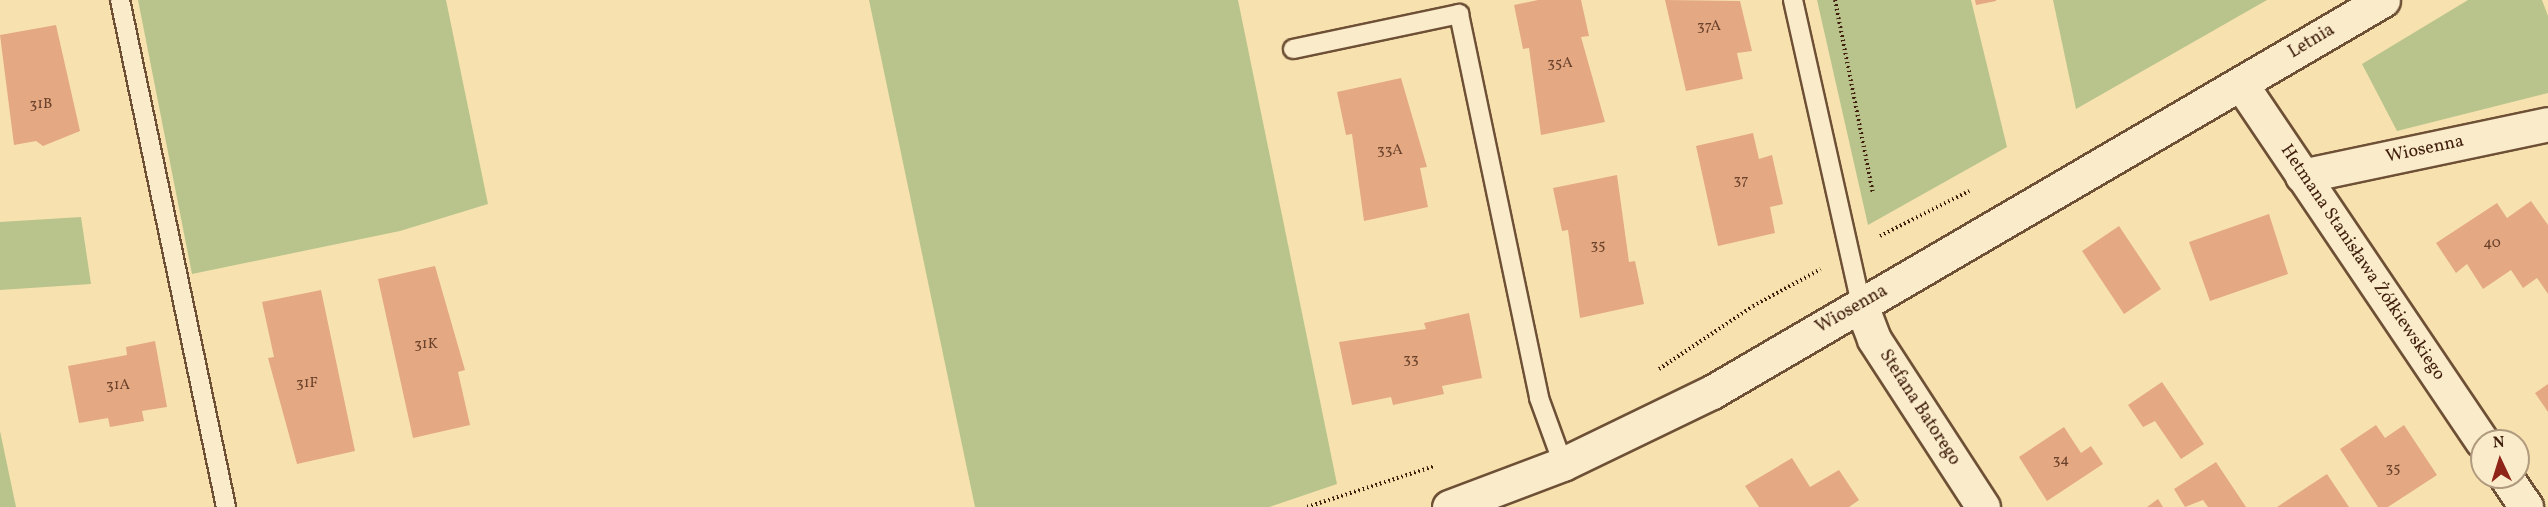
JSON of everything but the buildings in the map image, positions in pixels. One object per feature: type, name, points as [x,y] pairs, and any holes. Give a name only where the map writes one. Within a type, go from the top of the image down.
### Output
[{"type":"street","name":"Letnia","points":[[2241,84],[2383,0]]},
{"type":"street","name":"Hetmana Stanisława Żółkiewskiego","points":[[2241,84],[2474,429]]},
{"type":"street","name":"Wiosenna","points":[[1449,507],[1563,464],[1702,397],[2241,84]]},
{"type":"street","name":"Wiosenna","points":[[2302,176],[2548,124]]},
{"type":"street","name":"Stefana Batorego","points":[[1861,305],[1874,339],[1983,507]]},
{"type":"street","points":[[2514,489],[2526,507]]},
{"type":"lane","points":[[120,0],[226,507]]},
{"type":"lane","points":[[1793,0],[1861,305]]},
{"type":"lane","points":[[1293,49],[1459,14],[1539,398],[1563,464]]},
{"type":"path","points":[[1835,0],[1874,197]]},
{"type":"path","points":[[1655,372],[1752,306],[1878,237],[1972,190]]},
{"type":"path","points":[[1877,227],[1878,237]]},
{"type":"path","points":[[1307,507],[1443,463]]},
{"type":"green space","points":[[138,0],[446,0],[488,204],[400,231],[192,274]]},
{"type":"green space","points":[[869,0],[1238,0],[1337,484],[1269,507],[975,507]]},
{"type":"green space","points":[[1817,0],[1971,0],[2007,147],[1868,225]]},
{"type":"green space","points":[[2053,0],[2267,0],[2076,109]]},
{"type":"green space","points":[[2468,0],[2542,0],[2548,16],[2548,93],[2397,131],[2362,64]]},
{"type":"green space","points":[[81,217],[91,284],[0,290],[0,222]]},
{"type":"green space","points":[[0,431],[16,507],[0,507]]}]
